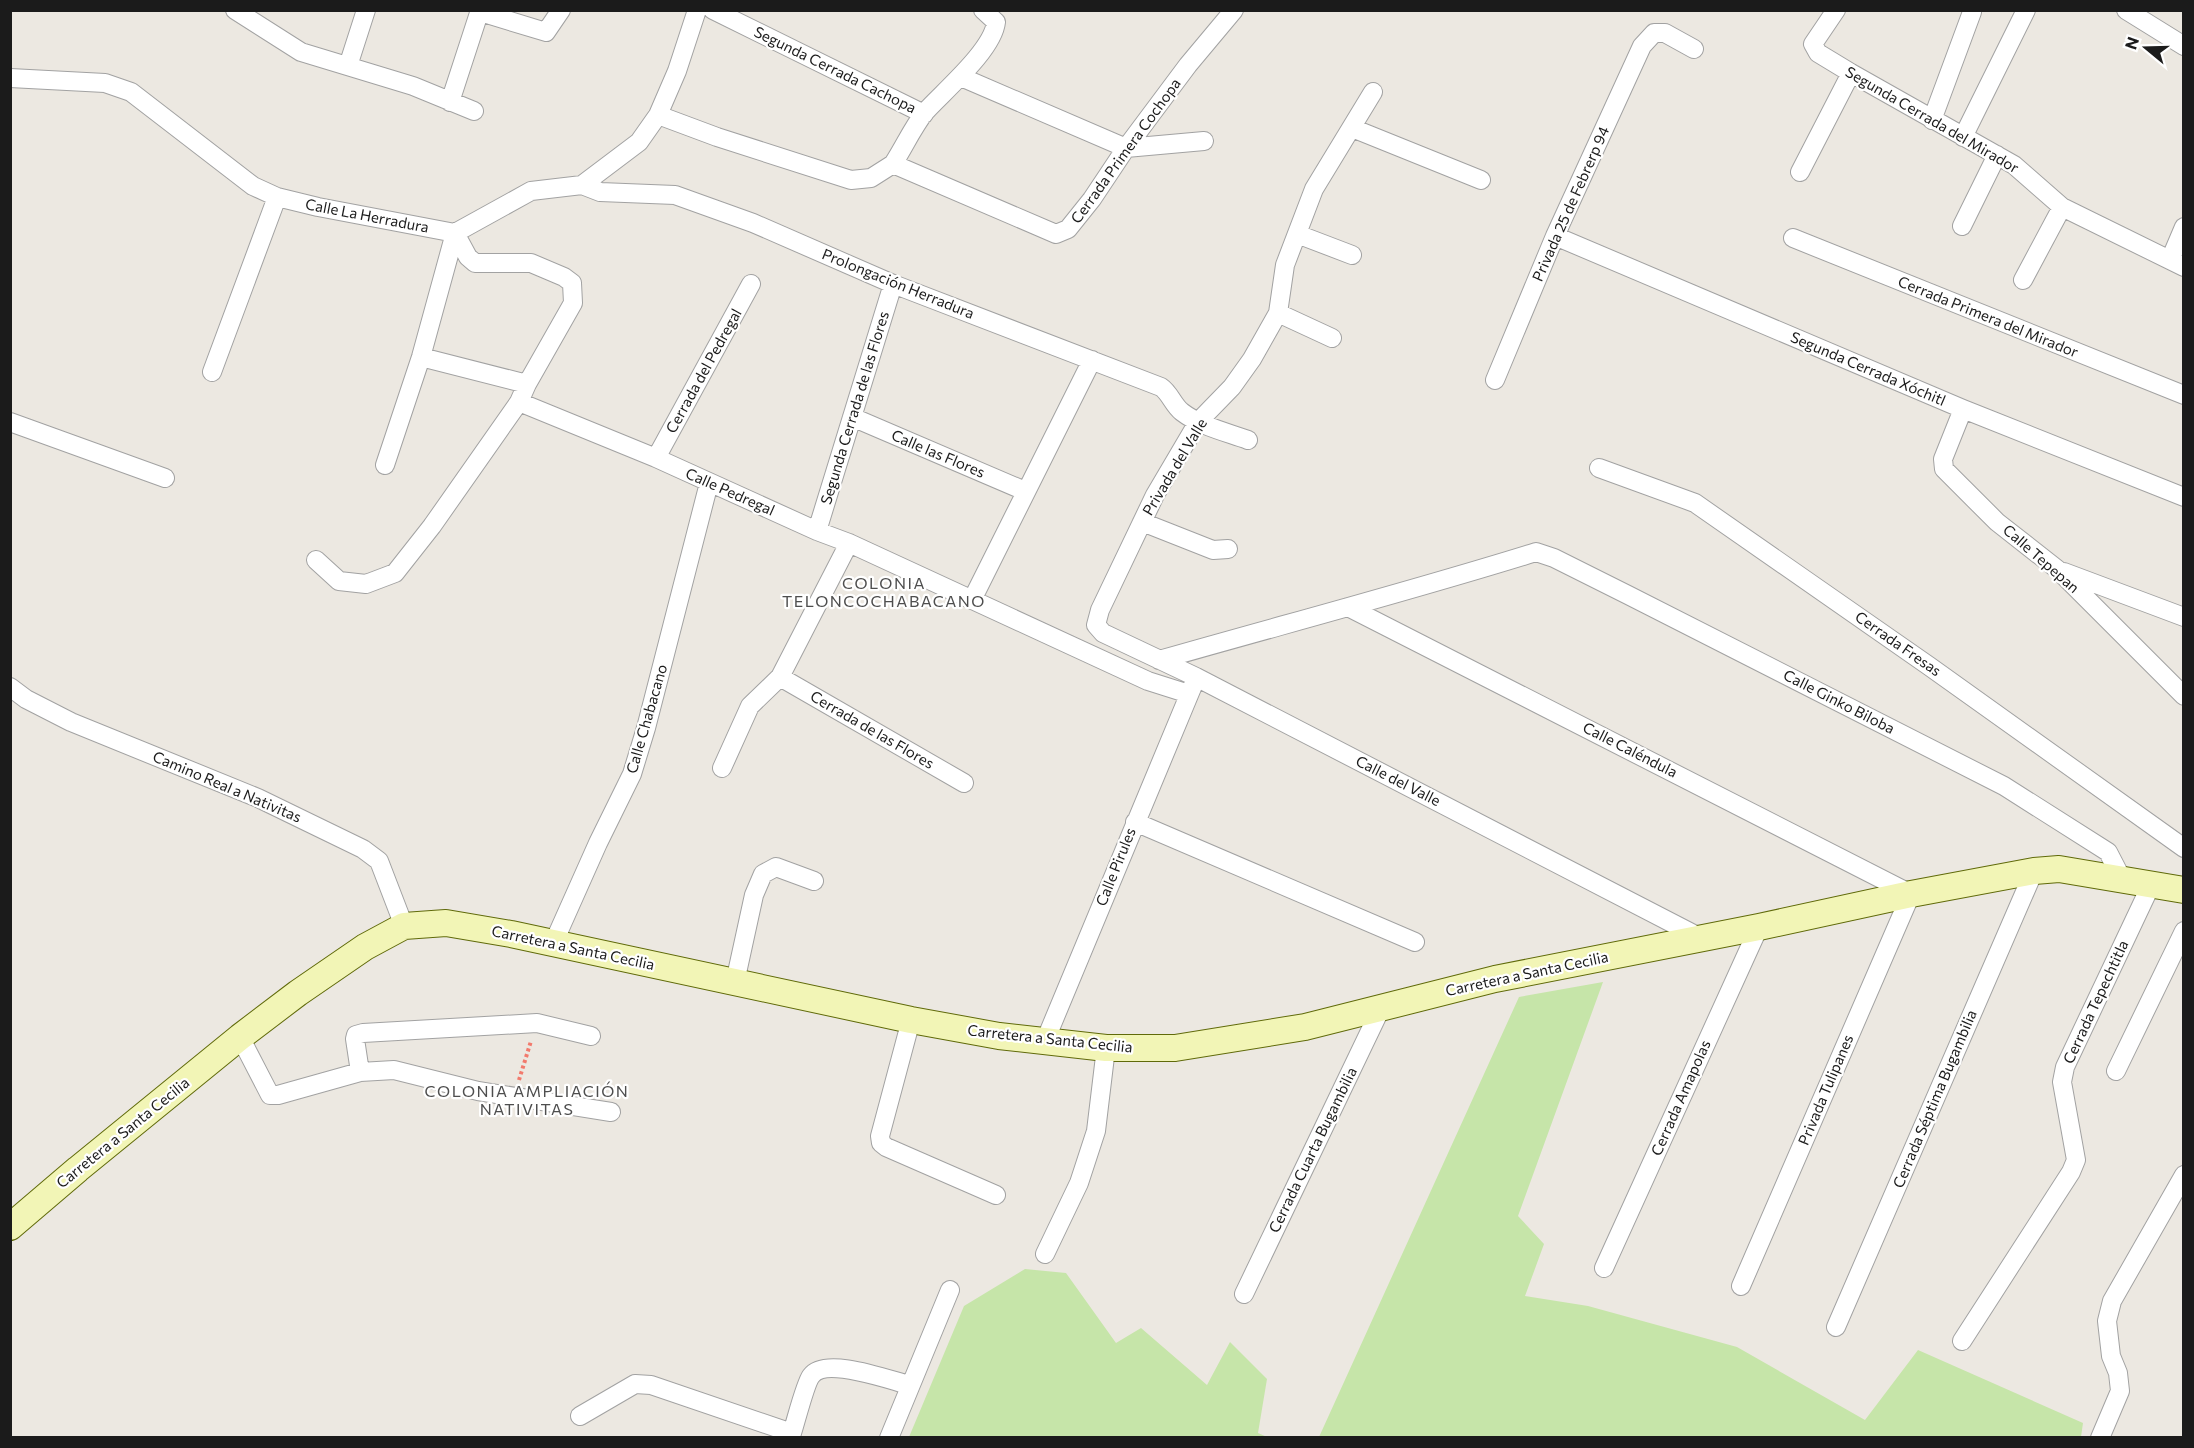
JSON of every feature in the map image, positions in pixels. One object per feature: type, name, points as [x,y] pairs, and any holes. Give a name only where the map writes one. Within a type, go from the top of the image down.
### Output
[{"type":"main road","name":"Carretera a Santa Cecilia","points":[[10,1227],[240,1037],[298,993],[365,947],[404,926],[446,923],[511,934],[910,1020],[999,1036],[1106,1047],[1175,1048],[1305,1027],[1495,979],[2034,871],[2059,869],[2184,890]]},
{"type":"street","points":[[235,10],[302,52],[413,86],[474,111]]},
{"type":"street","points":[[348,66],[366,10]]},
{"type":"street","points":[[450,102],[480,11],[546,32],[561,10]]},
{"type":"street","points":[[385,465],[421,357],[455,233],[531,191],[582,185],[639,142],[658,115],[697,10]]},
{"type":"street","name":"Segunda Cerrada Cachopa","points":[[713,10],[924,114]]},
{"type":"street","name":"Cerrada Primera Cochopa","points":[[893,164],[1056,234],[1068,229],[1092,200],[1126,148],[1188,65],[1234,10]]},
{"type":"street","name":"Segunda Cerrada del Mirador","points":[[1836,10],[1812,44],[1818,53],[2014,165],[2061,207],[2177,263]]},
{"type":"street","points":[[1963,137],[2025,10]]},
{"type":"street","points":[[2126,10],[2184,46]]},
{"type":"street","points":[[1932,120],[1972,12]]},
{"type":"street","points":[[658,115],[717,137],[851,180],[872,178],[893,164],[924,114],[961,77],[995,32],[989,16]]},
{"type":"street","name":"Privada 25 de Febrerp 94","points":[[1495,380],[1556,236],[1642,46],[1654,33],[1665,33],[1694,49]]},
{"type":"street","points":[[1800,172],[1851,73]]},
{"type":"street","points":[[961,77],[1126,148],[1204,141]]},
{"type":"street","name":"Calle La Herradura","points":[[10,78],[105,83],[131,92],[167,117],[254,186],[277,197],[455,233]]},
{"type":"street","name":"Privada del Valle","points":[[1096,625],[1100,610],[1142,522],[1198,422],[1232,387],[1252,359],[1278,313],[1285,265],[1314,189],[1373,92]]},
{"type":"street","points":[[1352,128],[1481,180]]},
{"type":"street","points":[[1962,226],[1997,155]]},
{"type":"street","name":"Prolongación Herradura","points":[[582,185],[600,192],[675,195],[753,223],[893,285],[1161,387],[1167,391],[1180,411],[1198,422],[1248,440]]},
{"type":"street","points":[[212,372],[277,197]]},
{"type":"street","points":[[2023,280],[2061,207]]},
{"type":"street","points":[[2177,263],[2184,227]]},
{"type":"street","points":[[316,560],[339,581],[366,584],[395,573],[432,526],[519,402],[573,303],[572,283],[564,277],[531,263],[475,263],[468,257],[455,233]]},
{"type":"street","points":[[1297,234],[1352,255]]},
{"type":"street","name":"Segunda Cerrada Xóchitl","points":[[1556,236],[1963,409],[2184,497]]},
{"type":"street","name":"Cerrada Primera del Mirador","points":[[1793,238],[2184,395]]},
{"type":"street","name":"Cerrada del Pedregal","points":[[656,458],[751,284]]},
{"type":"street","name":"Segunda Cerrada de las Flores","points":[[817,531],[893,285]]},
{"type":"street","points":[[1278,313],[1332,338]]},
{"type":"street","points":[[421,357],[527,384]]},
{"type":"street","points":[[972,600],[1092,360]]},
{"type":"street","name":"Calle Pedregal","points":[[519,402],[656,458],[817,531],[849,543],[1148,681],[1193,686]]},
{"type":"street","name":"Calle Tepepan","points":[[1963,409],[1943,459],[1944,469],[1997,522],[2057,569],[2184,696]]},
{"type":"street","name":"Calle las Flores","points":[[852,417],[1025,491]]},
{"type":"street","points":[[10,422],[165,478]]},
{"type":"street","name":"Cerrada Fresas","points":[[1599,468],[1695,503],[2184,848]]},
{"type":"street","name":"Calle Chabacano","points":[[553,944],[632,774],[709,483]]},
{"type":"street","points":[[1142,522],[1213,550],[1228,549]]},
{"type":"street","points":[[722,768],[750,706],[780,677],[849,543]]},
{"type":"street","name":"Calle Ginko Biloba","points":[[1348,607],[1415,590],[1536,552],[1554,558],[2004,786],[2108,852],[2122,879]]},
{"type":"street","points":[[2057,569],[2184,617]]},
{"type":"street","points":[[1159,660],[1348,607]]},
{"type":"street","name":"Calle Caléndula","points":[[1348,607],[1911,894]]},
{"type":"street","name":"Calle del Valle","points":[[1096,625],[1102,633],[1159,660],[1193,686],[1701,938]]},
{"type":"street","name":"Cerrada de las Flores","points":[[780,677],[964,783]]},
{"type":"street","name":"Calle Pirules","points":[[1045,1041],[1134,822],[1193,686]]},
{"type":"street","name":"Camino Real a Nativitas","points":[[10,687],[26,699],[71,722],[258,798],[363,849],[379,861],[404,926]]},
{"type":"street","points":[[1134,822],[1415,942]]},
{"type":"street","points":[[735,982],[754,895],[763,874],[776,867],[814,881]]},
{"type":"street","name":"Cerrada Séptima Bugambilia","points":[[1836,1327],[2034,871]]},
{"type":"street","name":"Cerrada Tepechtitla","points":[[1962,1341],[2074,1166],[2075,1147],[2062,1082],[2065,1067],[2151,885]]},
{"type":"street","name":"Privada Tulipanes","points":[[1741,1286],[1911,894]]},
{"type":"street","name":"Cerrada Amapolas","points":[[1604,1268],[1759,927]]},
{"type":"street","points":[[2116,1071],[2184,931]]},
{"type":"street","name":"Cerrada Cuarta Bugambilia","points":[[1244,1294],[1382,1006]]},
{"type":"street","points":[[910,1020],[880,1136],[881,1143],[996,1195]]},
{"type":"street","points":[[360,1072],[356,1035],[537,1023],[591,1036]]},
{"type":"street","points":[[240,1037],[270,1095],[278,1095],[360,1072],[394,1070],[514,1097],[611,1112]]},
{"type":"street","points":[[1045,1254],[1078,1183],[1096,1131],[1106,1047]]},
{"type":"street","points":[[2100,1437],[2120,1391],[2118,1373],[2111,1356],[2107,1321],[2112,1301],[2184,1175]]},
{"type":"street","points":[[889,1437],[950,1290]]},
{"type":"street","points":[[580,1416],[635,1384],[651,1385],[795,1436],[811,1376],[819,1369],[840,1367],[909,1385]]},
{"type":"path","points":[[514,1097],[537,1023]]},
{"type":"green space","points":[[1603,982],[1518,1216],[1544,1244],[1525,1296],[1588,1306],[1737,1347],[1865,1420],[1918,1350],[2083,1423],[2081,1437],[1319,1437],[1519,997]]},
{"type":"green space","points":[[1025,1269],[1066,1273],[1116,1343],[1141,1328],[1207,1385],[1230,1342],[1267,1379],[1258,1433],[1267,1437],[909,1437],[964,1306]]},
{"type":"district","name":"COLONIA TELONCOCHABACANO","points":[[884,592]]},
{"type":"district","name":"COLONIA AMPLIACIÓN NATIVITAS","points":[[527,1100]]}]
